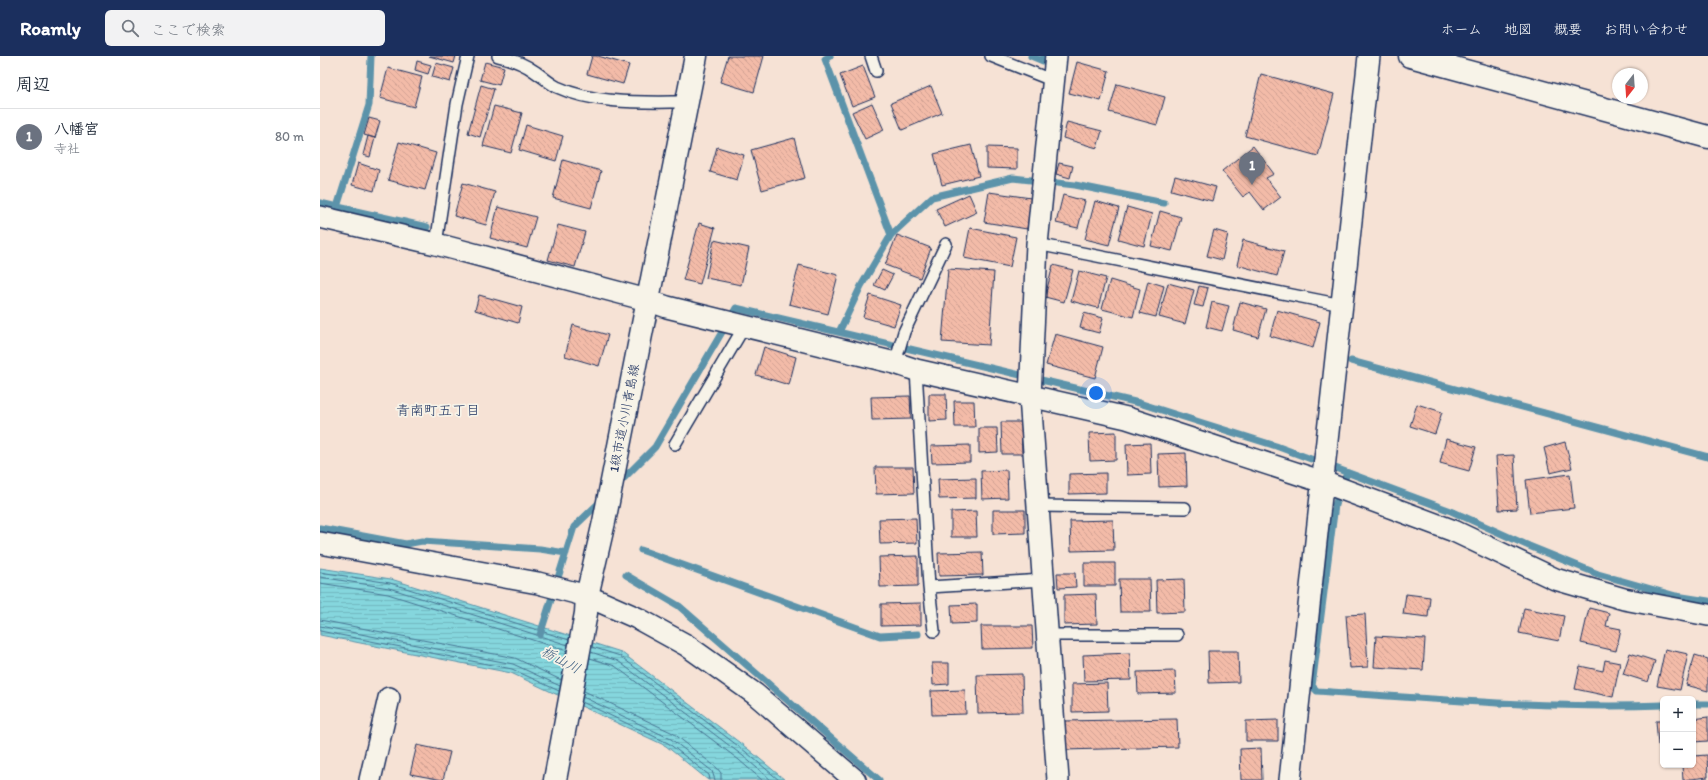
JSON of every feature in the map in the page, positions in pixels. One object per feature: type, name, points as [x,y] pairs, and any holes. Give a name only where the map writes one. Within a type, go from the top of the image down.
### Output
[{"type":"street","name":"1級市道小川青島線","points":[[555,780],[587,605],[696,56]]},
{"type":"street","points":[[1056,56],[1037,244],[1030,397],[1058,780]]},
{"type":"street","points":[[1290,780],[1369,56]]},
{"type":"street","points":[[1410,56],[1708,137]]},
{"type":"street","points":[[320,218],[436,244],[647,300],[667,307],[895,363],[916,370],[1127,418],[1323,482],[1454,531],[1555,579],[1624,599],[1708,615]]},
{"type":"street","points":[[320,543],[538,583],[566,591],[587,605],[638,618],[686,645],[755,694],[855,780]]},
{"type":"street","points":[[370,780],[389,698]]},
{"type":"lane","points":[[436,244],[458,104],[468,56]]},
{"type":"lane","points":[[498,56],[512,59],[532,69],[556,86],[588,97],[638,102],[687,102]]},
{"type":"lane","points":[[871,56],[876,71]]},
{"type":"lane","points":[[991,56],[1054,81]]},
{"type":"lane","points":[[895,363],[904,332],[946,244]]},
{"type":"lane","points":[[1037,244],[1342,305]]},
{"type":"lane","points":[[675,444],[744,327]]},
{"type":"lane","points":[[916,370],[929,587],[934,631]]},
{"type":"lane","points":[[1038,506],[1185,508]]},
{"type":"lane","points":[[929,587],[1043,580]]},
{"type":"lane","points":[[1047,635],[1177,635]]},
{"type":"water","name":"栃山川","points":[[320,568],[391,579],[621,652],[748,749],[785,780],[708,780],[666,746],[511,673],[320,635]]},
{"type":"building","points":[[429,56],[456,56],[454,63]]},
{"type":"building","points":[[592,56],[598,56],[629,65],[623,84],[587,74]]},
{"type":"building","points":[[728,56],[764,56],[754,92],[720,82]]},
{"type":"building","points":[[417,61],[431,65],[428,74],[415,70]]},
{"type":"building","points":[[485,62],[504,67],[499,85],[480,80]]},
{"type":"building","points":[[1077,62],[1109,71],[1101,101],[1069,93]]},
{"type":"building","points":[[436,63],[454,68],[450,82],[432,77]]},
{"type":"building","points":[[863,66],[875,97],[852,106],[840,75]]},
{"type":"building","points":[[388,68],[422,77],[414,107],[380,98]]},
{"type":"building","points":[[1261,74],[1334,94],[1318,156],[1245,136]]},
{"type":"building","points":[[1117,84],[1165,97],[1157,125],[1109,112]]},
{"type":"building","points":[[481,85],[494,89],[480,137],[468,133]]},
{"type":"building","points":[[931,86],[942,113],[902,130],[891,103]]},
{"type":"building","points":[[872,103],[884,130],[865,139],[852,112]]},
{"type":"building","points":[[494,106],[522,113],[511,153],[483,146]]},
{"type":"building","points":[[369,118],[380,121],[375,138],[364,135]]},
{"type":"building","points":[[1067,122],[1102,131],[1097,148],[1063,138]]},
{"type":"building","points":[[526,125],[563,136],[556,161],[519,150]]},
{"type":"building","points":[[368,136],[375,138],[370,157],[363,155]]},
{"type":"building","points":[[794,138],[805,178],[762,190],[751,150]]},
{"type":"building","points":[[399,142],[436,153],[425,190],[388,180]]},
{"type":"building","points":[[971,145],[979,176],[942,185],[934,154]]},
{"type":"building","points":[[1253,146],[1274,174],[1266,178],[1281,197],[1264,210],[1250,192],[1243,197],[1222,171]]},
{"type":"building","points":[[717,147],[744,155],[737,180],[710,172]]},
{"type":"building","points":[[987,147],[1017,148],[1017,169],[987,168]]},
{"type":"building","points":[[563,160],[601,171],[591,208],[553,198]]},
{"type":"building","points":[[358,163],[379,170],[374,191],[352,185]]},
{"type":"building","points":[[1059,163],[1073,166],[1070,178],[1056,174]]},
{"type":"building","points":[[1175,176],[1216,187],[1212,201],[1171,190]]},
{"type":"building","points":[[463,183],[495,192],[486,225],[454,216]]},
{"type":"building","points":[[989,192],[1031,198],[1027,229],[984,222]]},
{"type":"building","points":[[969,194],[977,212],[945,227],[936,209]]},
{"type":"building","points":[[1063,195],[1085,201],[1078,228],[1056,223]]},
{"type":"building","points":[[1095,201],[1119,208],[1109,245],[1085,239]]},
{"type":"building","points":[[498,207],[536,217],[527,248],[490,238]]},
{"type":"building","points":[[1127,207],[1152,214],[1144,246],[1118,239]]},
{"type":"building","points":[[1160,211],[1181,217],[1172,251],[1151,246]]},
{"type":"building","points":[[699,223],[715,228],[700,284],[683,280]]},
{"type":"building","points":[[558,225],[585,232],[575,267],[548,260]]},
{"type":"building","points":[[970,228],[1016,237],[1010,267],[964,258]]},
{"type":"building","points":[[1214,230],[1228,234],[1222,260],[1207,256]]},
{"type":"building","points":[[897,235],[931,248],[920,278],[885,265]]},
{"type":"building","points":[[714,240],[749,248],[741,285],[706,278]]},
{"type":"building","points":[[1243,240],[1284,251],[1277,276],[1237,265]]},
{"type":"building","points":[[799,265],[838,275],[828,314],[789,304]]},
{"type":"building","points":[[1053,265],[1073,270],[1064,302],[1045,297]]},
{"type":"building","points":[[948,269],[994,272],[989,345],[942,342]]},
{"type":"building","points":[[882,270],[893,275],[885,290],[874,285]]},
{"type":"building","points":[[1079,271],[1106,278],[1098,308],[1071,301]]},
{"type":"building","points":[[1110,280],[1140,289],[1133,317],[1102,309]]},
{"type":"building","points":[[1148,281],[1164,286],[1156,317],[1140,313]]},
{"type":"building","points":[[1168,283],[1194,290],[1185,324],[1159,317]]},
{"type":"building","points":[[1199,286],[1208,288],[1203,307],[1194,305]]},
{"type":"building","points":[[479,295],[522,307],[518,323],[475,310]]},
{"type":"building","points":[[870,295],[901,305],[894,326],[863,317]]},
{"type":"building","points":[[1212,302],[1229,306],[1222,331],[1206,327]]},
{"type":"building","points":[[1240,302],[1266,309],[1258,337],[1233,330]]},
{"type":"building","points":[[1277,310],[1320,322],[1313,348],[1270,336]]},
{"type":"building","points":[[1084,313],[1103,318],[1099,333],[1080,328]]},
{"type":"building","points":[[573,325],[608,335],[599,366],[565,356]]},
{"type":"building","points":[[1055,334],[1103,347],[1095,378],[1046,365]]},
{"type":"building","points":[[764,347],[796,357],[789,385],[756,375]]},
{"type":"building","points":[[929,394],[946,394],[947,420],[929,421]]},
{"type":"building","points":[[910,396],[911,419],[872,420],[871,397]]},
{"type":"building","points":[[954,401],[974,401],[975,427],[955,427]]},
{"type":"building","points":[[1417,404],[1442,412],[1435,434],[1410,426]]},
{"type":"building","points":[[1001,422],[1021,422],[1022,454],[1002,454]]},
{"type":"building","points":[[979,428],[997,428],[998,452],[979,453]]},
{"type":"building","points":[[1116,432],[1116,460],[1090,461],[1089,433]]},
{"type":"building","points":[[1446,439],[1476,447],[1469,471],[1440,463]]},
{"type":"building","points":[[1565,442],[1572,468],[1550,473],[1544,448]]},
{"type":"building","points":[[1150,443],[1151,474],[1127,475],[1126,444]]},
{"type":"building","points":[[970,445],[970,462],[932,463],[931,446]]},
{"type":"building","points":[[1186,453],[1187,486],[1159,487],[1158,454]]},
{"type":"building","points":[[1514,455],[1517,509],[1499,510],[1496,456]]},
{"type":"building","points":[[875,467],[913,467],[914,493],[876,494]]},
{"type":"building","points":[[1007,470],[1008,498],[982,499],[981,471]]},
{"type":"building","points":[[1106,473],[1106,493],[1069,494],[1069,474]]},
{"type":"building","points":[[1570,474],[1574,508],[1530,513],[1526,480]]},
{"type":"building","points":[[976,478],[976,498],[939,499],[938,479]]},
{"type":"building","points":[[993,510],[1025,510],[1025,533],[993,534]]},
{"type":"building","points":[[976,511],[977,537],[951,537],[951,512]]},
{"type":"building","points":[[916,518],[917,543],[880,544],[879,519]]},
{"type":"building","points":[[1113,520],[1114,550],[1071,551],[1070,521]]},
{"type":"building","points":[[982,552],[983,575],[939,576],[938,553]]},
{"type":"building","points":[[918,556],[918,586],[880,587],[879,557]]},
{"type":"building","points":[[1084,563],[1115,563],[1115,586],[1084,586]]},
{"type":"building","points":[[1057,573],[1075,573],[1076,587],[1058,588]]},
{"type":"building","points":[[1119,579],[1150,579],[1151,612],[1120,612]]},
{"type":"building","points":[[1184,579],[1185,612],[1157,613],[1156,580]]},
{"type":"building","points":[[1096,594],[1097,624],[1064,625],[1064,595]]},
{"type":"building","points":[[1406,594],[1430,597],[1428,617],[1403,614]]},
{"type":"building","points":[[921,603],[921,625],[881,626],[881,604]]},
{"type":"building","points":[[977,604],[977,623],[952,624],[951,605]]},
{"type":"building","points":[[1524,608],[1564,616],[1559,641],[1519,633]]},
{"type":"building","points":[[1589,608],[1609,613],[1606,626],[1621,629],[1616,651],[1581,643]]},
{"type":"building","points":[[1365,614],[1368,667],[1350,668],[1346,615]]},
{"type":"building","points":[[981,626],[1032,626],[1033,648],[982,649]]},
{"type":"building","points":[[1376,636],[1425,639],[1423,670],[1374,667]]},
{"type":"building","points":[[1665,649],[1688,654],[1680,690],[1657,686]]},
{"type":"building","points":[[1208,651],[1238,651],[1239,682],[1209,683]]},
{"type":"building","points":[[1130,653],[1131,680],[1084,681],[1083,655]]},
{"type":"building","points":[[1630,653],[1655,661],[1648,682],[1623,674]]},
{"type":"building","points":[[1695,655],[1708,659],[1708,691],[1686,685]]},
{"type":"building","points":[[1605,660],[1620,663],[1613,697],[1575,689],[1580,666],[1603,671]]},
{"type":"building","points":[[932,663],[949,663],[949,684],[933,685]]},
{"type":"building","points":[[1175,671],[1176,693],[1138,694],[1137,672]]},
{"type":"building","points":[[1022,674],[1023,712],[978,713],[977,675]]},
{"type":"building","points":[[1107,683],[1108,711],[1072,712],[1072,684]]},
{"type":"building","points":[[965,690],[966,714],[932,715],[931,691]]},
{"type":"building","points":[[1708,717],[1708,741],[1696,742],[1696,719]]},
{"type":"building","points":[[1177,719],[1178,747],[1064,750],[1063,721]]},
{"type":"building","points":[[1278,720],[1278,741],[1246,741],[1246,721]]},
{"type":"building","points":[[1656,721],[1660,721],[1660,745],[1658,745]]},
{"type":"building","points":[[417,745],[450,752],[443,780],[410,774]]},
{"type":"building","points":[[1261,748],[1262,780],[1241,780],[1240,749]]},
{"type":"building","points":[[1707,755],[1708,777],[1683,780],[1682,768],[1696,768],[1696,756]]},
{"type":"waterway","points":[[337,207],[369,105],[371,56]]},
{"type":"waterway","points":[[830,56],[825,59],[891,235]]},
{"type":"waterway","points":[[1031,56],[1043,61],[1044,56]]},
{"type":"waterway","points":[[839,332],[861,286],[891,235],[932,197],[1013,178],[1075,185],[1164,203]]},
{"type":"waterway","points":[[320,203],[427,227]]},
{"type":"waterway","points":[[618,484],[655,447],[736,308],[1139,403],[1276,446],[1451,511],[1529,546],[1598,574],[1676,596],[1708,601]]},
{"type":"waterway","points":[[1351,361],[1708,457]]},
{"type":"waterway","points":[[1347,473],[1335,505],[1312,686],[1317,691],[1447,700],[1577,706],[1660,705]]},
{"type":"waterway","points":[[540,635],[574,527],[602,500]]},
{"type":"waterway","points":[[320,528],[406,544],[422,541],[540,549],[566,553]]},
{"type":"waterway","points":[[641,550],[880,636],[918,634]]},
{"type":"waterway","points":[[626,575],[679,606],[879,780]]},
{"type":"waterway","points":[[1696,704],[1708,704]]},
{"type":"place","name":"八幡宮","points":[[1252,185]]},
{"type":"district","name":"青南町五丁目","points":[[438,410]]}]
